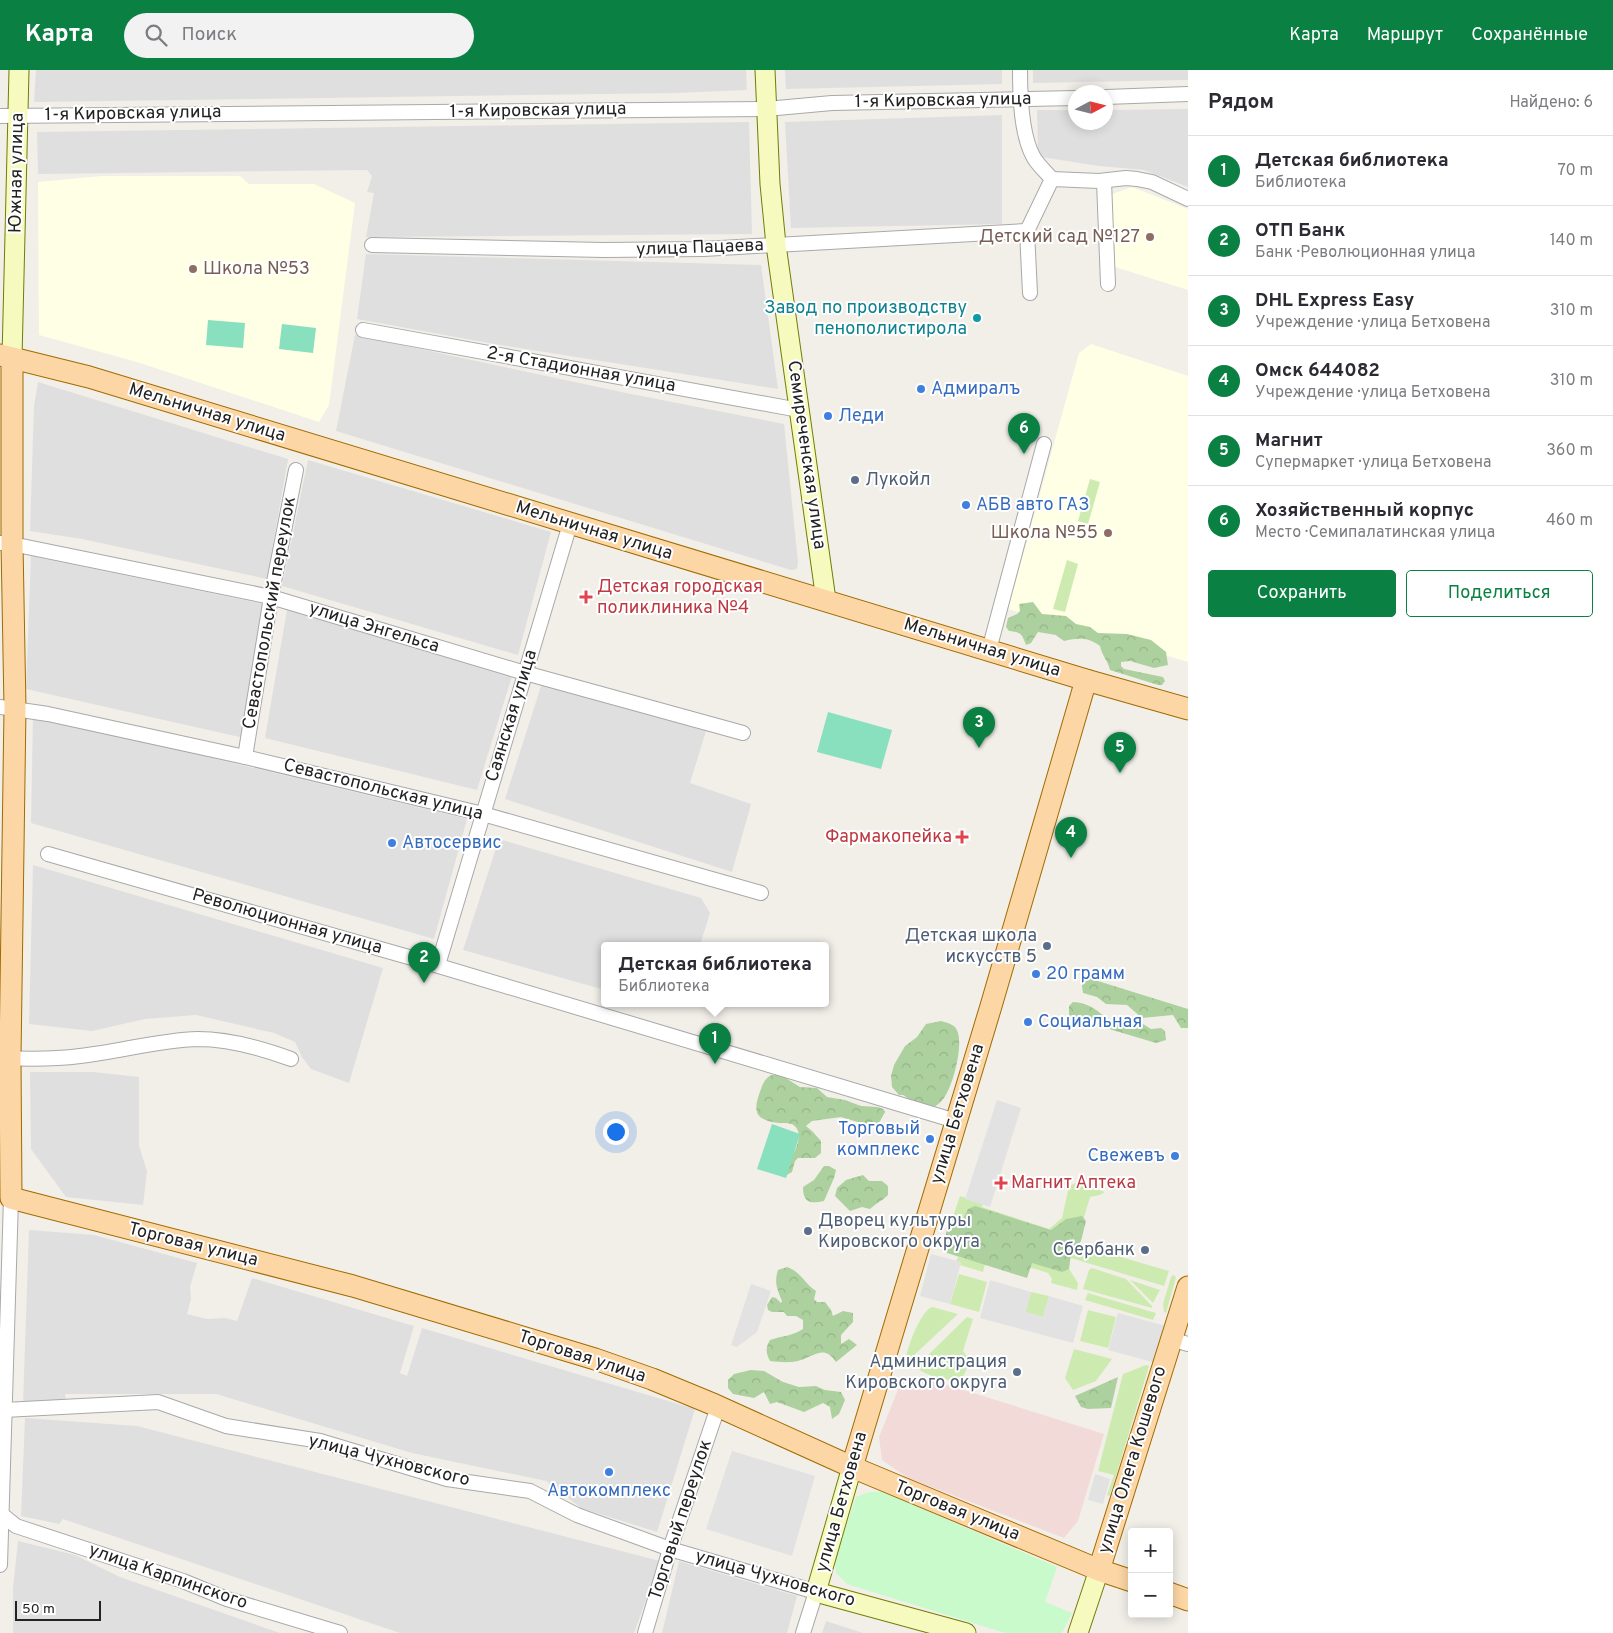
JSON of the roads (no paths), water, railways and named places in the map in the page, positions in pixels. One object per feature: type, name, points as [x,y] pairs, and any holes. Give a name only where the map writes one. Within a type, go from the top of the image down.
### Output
[{"type":"main road","name":"Мельничная улица","points":[[6,356],[88,377],[1086,680],[1188,709]]},
{"type":"main road","name":"Южная улица","points":[[6,356],[8,708],[5,1058],[10,1198]]},
{"type":"main road","name":"улица Бетховена","points":[[852,1467],[1086,680]]},
{"type":"main road","name":"Торговая улица","points":[[10,1198],[353,1286],[594,1359],[652,1379],[852,1467],[1099,1570],[1128,1580]]},
{"type":"main road","name":"улица Олега Кошевого","points":[[1099,1570],[1180,1342],[1188,1287]]},
{"type":"main road","points":[[1173,1594],[1188,1600]]},
{"type":"street","name":"Южная улица","points":[[6,356],[9,116],[19,70]]},
{"type":"street","name":"Семиреченская улица","points":[[765,70],[770,184],[776,245],[826,600]]},
{"type":"street","points":[[1020,70],[1021,100],[1027,140],[1034,157],[1052,179],[1104,181],[1126,178],[1137,179],[1152,182],[1188,199]]},
{"type":"street","points":[[1113,97],[1188,94]]},
{"type":"street","name":"1-я Кировская улица","points":[[9,116],[766,109],[832,103],[1068,98]]},
{"type":"street","points":[[1030,293],[1027,231],[1052,179]]},
{"type":"street","points":[[1104,181],[1108,284]]},
{"type":"street","name":"улица Пацаева","points":[[372,245],[604,250],[703,249],[1027,231]]},
{"type":"street","name":"2-я Стадионная улица","points":[[363,330],[800,410]]},
{"type":"street","points":[[989,650],[1044,444]]},
{"type":"street","name":"Севастопольский переулок","points":[[245,757],[270,597],[296,470]]},
{"type":"street","name":"Саянская улица","points":[[438,965],[570,524]]},
{"type":"street","name":"улица Энгельса","points":[[6,543],[270,597],[525,673],[743,733]]},
{"type":"street","name":"Севастопольская улица","points":[[8,708],[48,714],[245,757],[483,814],[761,893]]},
{"type":"street","name":"Революционная улица","points":[[48,854],[438,965],[956,1121]]},
{"type":"street","points":[[5,1058],[79,1056],[196,1039],[220,1040],[257,1047],[291,1059]]},
{"type":"street","name":"Южная улица","points":[[0,1565],[4,1410],[5,1243],[10,1198]]},
{"type":"street","name":"улица Чухновского","points":[[4,1410],[158,1402],[226,1426],[320,1442],[447,1479],[530,1491],[577,1515],[670,1548],[816,1592],[966,1633]]},
{"type":"street","name":"Торговый переулок","points":[[645,1633],[670,1548],[718,1407]]},
{"type":"street","name":"улица Бетховена","points":[[803,1633],[852,1467]]},
{"type":"street","name":"улица Карпинского","points":[[1,1513],[16,1526],[183,1581],[227,1599],[340,1633]]},
{"type":"street","name":"улица Олега Кошевого","points":[[1078,1633],[1099,1570]]},
{"type":"place","name":"Детский сад №127","points":[[1150,237]]},
{"type":"place","name":"Школа №53","points":[[193,269]]},
{"type":"place","name":"Завод по производству пенополистирола","points":[[977,318]]},
{"type":"place","name":"Адмиралъ","points":[[921,389]]},
{"type":"place","name":"Леди","points":[[828,416]]},
{"type":"place","name":"Хозяйственный корпус","points":[[1024,454]]},
{"type":"place","name":"Лукойл","points":[[855,480]]},
{"type":"place","name":"АБВ авто ГАЗ","points":[[966,505]]},
{"type":"place","name":"Школа №55","points":[[1108,533]]},
{"type":"place","name":"Детская городская поликлиника №4","points":[[586,597]]},
{"type":"place","name":"DHL Express Easy","points":[[979,748]]},
{"type":"place","name":"Магнит","points":[[1120,773]]},
{"type":"place","name":"Фармакопейка","points":[[962,837]]},
{"type":"place","name":"Автосервис","points":[[392,843]]},
{"type":"place","name":"Омск 644082","points":[[1071,858]]},
{"type":"place","name":"Детская школа искусств 5","points":[[1047,946]]},
{"type":"place","name":"20 грамм","points":[[1036,974]]},
{"type":"place","name":"ОТП Банк","points":[[424,983]]},
{"type":"place","name":"Социальная","points":[[1028,1022]]},
{"type":"place","name":"Детская библиотека","points":[[715,1064]]},
{"type":"place","name":"Торговый комплекс","points":[[930,1139]]},
{"type":"place","name":"Свежевъ","points":[[1175,1156]]},
{"type":"place","name":"Магнит Аптека","points":[[1001,1183]]},
{"type":"place","name":"Дворец культуры Кировского округа","points":[[808,1231]]},
{"type":"place","name":"Сбербанк","points":[[1145,1250]]},
{"type":"place","name":"Администрация Кировского округа","points":[[1017,1372]]},
{"type":"place","name":"Автокомплекс","points":[[609,1472]]}]
